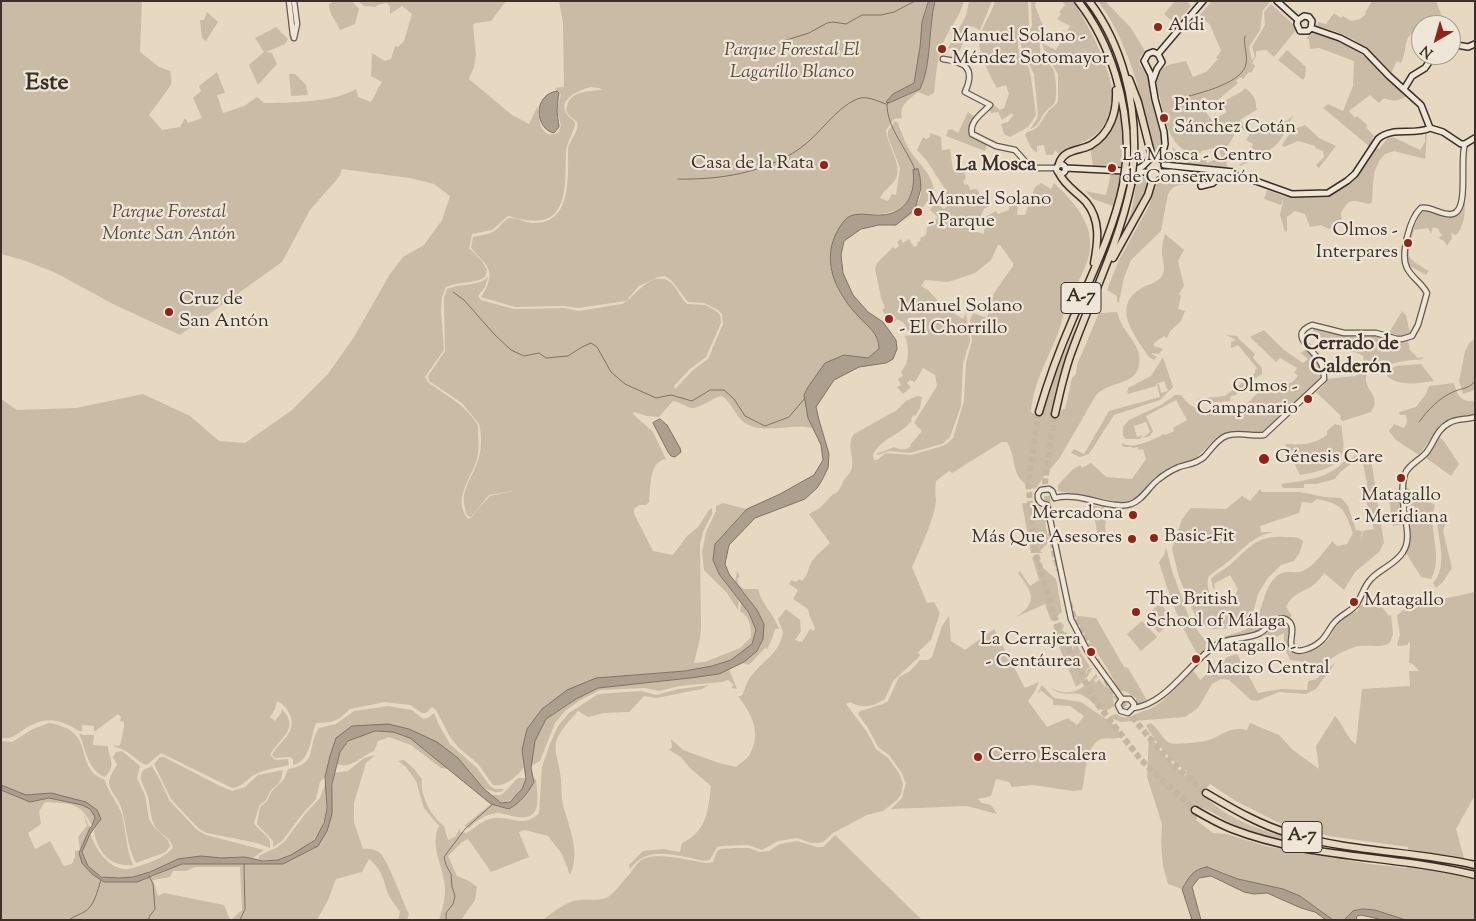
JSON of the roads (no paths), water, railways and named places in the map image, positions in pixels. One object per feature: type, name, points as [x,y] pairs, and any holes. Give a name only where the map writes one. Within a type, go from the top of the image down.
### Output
[{"type":"highway","name":"A-7","points":[[1040,412],[1051,374],[1118,206],[1123,184],[1126,155],[1123,107],[1115,77],[1100,35],[1078,1]]},
{"type":"highway","name":"A-7","points":[[1055,414],[1071,352],[1116,241],[1131,185],[1134,155],[1135,137],[1131,103],[1116,48],[1089,1]]},
{"type":"highway","points":[[1116,48],[1138,102],[1152,157]]},
{"type":"highway","points":[[1090,277],[1098,242],[1097,227],[1086,202],[1071,190],[1060,168],[1061,159],[1066,154],[1091,145],[1104,134],[1113,118],[1116,105],[1115,77]]},
{"type":"highway","points":[[1099,280],[1148,195],[1159,170]]},
{"type":"highway","name":"A-7","points":[[1206,793],[1239,813],[1262,824],[1292,834],[1475,874]]},
{"type":"highway","name":"A-7","points":[[1194,810],[1231,829],[1262,839],[1314,850],[1456,860],[1475,865]]},
{"type":"main road","points":[[1158,54],[1203,1]]},
{"type":"main road","points":[[1277,1],[1298,20]]},
{"type":"main road","points":[[1311,28],[1312,23],[1309,17],[1304,16],[1298,20],[1297,27],[1300,30],[1308,31],[1311,28],[1359,47],[1421,105],[1430,128]]},
{"type":"main road","points":[[1461,46],[1468,47],[1475,44]]},
{"type":"main road","points":[[1153,85],[1154,76],[1162,62],[1158,54],[1153,52],[1145,56],[1144,61],[1151,74],[1153,85],[1165,137],[1159,170]]},
{"type":"main road","points":[[1404,89],[1412,76],[1427,65]]},
{"type":"main road","points":[[1148,68],[1152,70],[1157,69]]},
{"type":"main road","points":[[1159,170],[1235,175],[1292,194],[1328,193],[1355,174],[1383,134],[1420,131],[1430,128],[1443,132],[1458,143],[1465,144],[1475,138]]},
{"type":"main road","points":[[1133,171],[1152,157],[1160,159]]},
{"type":"main road","points":[[1146,163],[1146,168],[1210,177]]},
{"type":"main road","points":[[1060,168],[1133,171],[1184,170],[1210,173],[1219,178]]},
{"type":"main road","points":[[1201,186],[1213,184],[1219,178],[1235,175]]},
{"type":"street","points":[[289,1],[294,38],[297,24],[294,1]]},
{"type":"street","points":[[943,59],[965,64],[970,82],[966,92],[990,105],[974,120],[971,128],[975,136],[996,146],[1015,150],[1031,168],[1060,168]]},
{"type":"street","points":[[1055,498],[1049,488],[1041,490],[1038,494],[1039,501],[1047,505],[1052,503],[1055,498],[1061,496],[1081,497],[1110,504],[1131,504],[1142,497],[1155,482],[1167,474],[1179,467],[1196,462],[1203,457],[1219,440],[1236,434],[1264,435],[1324,379],[1320,360],[1302,341],[1303,330],[1307,327],[1312,325],[1356,334],[1376,334],[1402,339],[1412,336],[1418,325],[1427,293],[1424,286],[1411,274],[1406,265],[1404,248],[1414,216],[1421,208],[1426,207],[1448,214],[1458,211],[1462,200],[1462,155],[1465,144]]},
{"type":"street","points":[[1122,699],[1118,705],[1122,711],[1128,713],[1133,708],[1150,704],[1217,644],[1224,641],[1244,639],[1261,632],[1282,618],[1291,624],[1293,631],[1291,644],[1298,651],[1314,646],[1323,640],[1336,620],[1356,604],[1364,588],[1372,578],[1403,552],[1407,543],[1402,487],[1405,472],[1421,458],[1448,423],[1475,417]]},
{"type":"street","points":[[1047,505],[1071,619],[1088,652],[1122,699]]},
{"type":"street","points":[[1122,699],[1130,699],[1134,704],[1133,708]]},
{"type":"waterway","points":[[783,41],[809,33],[827,23],[846,24],[862,15],[881,15],[894,12],[915,1]]},
{"type":"waterway","points":[[1189,96],[1222,85],[1238,76],[1246,64],[1245,36]]},
{"type":"waterway","points":[[678,179],[725,176],[771,164],[786,157],[807,143],[849,103],[860,98],[868,98],[886,104]]},
{"type":"waterway","points":[[889,102],[887,104],[890,122],[915,170]]},
{"type":"waterway","points":[[453,292],[464,300],[511,350],[524,356],[539,353],[546,358],[568,356],[591,343],[597,347],[611,372],[625,384],[656,398],[671,395],[692,401],[710,390],[724,390],[734,399],[745,416],[765,426],[789,417],[805,398]]},
{"type":"waterway","points":[[1419,422],[1438,401],[1468,387],[1475,381]]},
{"type":"waterway","points":[[446,920],[446,913],[453,904],[455,896],[451,874],[444,857],[465,829],[493,804]]},
{"type":"waterway","points":[[240,920],[245,909],[244,864]]},
{"type":"waterway","points":[[149,876],[153,884],[155,909],[149,920]]},
{"type":"waterway","points":[[69,920],[91,906],[101,880]]},
{"type":"tunnel","points":[[1039,412],[1028,482],[1035,551],[1058,628],[1095,701],[1141,760],[1195,810]]},
{"type":"tunnel","points":[[1049,511],[1045,482],[1055,414]]},
{"type":"tunnel","points":[[1051,533],[1059,570]]},
{"type":"tunnel","points":[[1069,603],[1075,620],[1098,664]]},
{"type":"tunnel","points":[[1106,680],[1148,736],[1185,775],[1206,793]]},
{"type":"place","name":"Aldi","points":[[1158,27]]},
{"type":"place","name":"Manuel Solano - Méndez Sotomayor","points":[[942,49]]},
{"type":"place","name":"Pintor Sánchez Cotán","points":[[1164,118]]},
{"type":"place","name":"Casa de la Rata","points":[[824,165]]},
{"type":"place","name":"La Mosca - Centro de Conservación","points":[[1112,168]]},
{"type":"place","name":"Manuel Solano - Parque","points":[[918,212]]},
{"type":"place","name":"Olmos - Interpares","points":[[1408,243]]},
{"type":"place","name":"Cruz de San Antón","points":[[169,312]]},
{"type":"place","name":"Manuel Solano - El Chorrillo","points":[[889,319]]},
{"type":"place","name":"Olmos - Campanario","points":[[1308,399]]},
{"type":"place","name":"Génesis Care","points":[[1264,459]]},
{"type":"place","name":"Matagallo - Meridiana","points":[[1401,478]]},
{"type":"place","name":"Mercadona","points":[[1133,515]]},
{"type":"place","name":"Basic-Fit","points":[[1154,538]]},
{"type":"place","name":"Más Que Asesores","points":[[1132,539]]},
{"type":"place","name":"Matagallo","points":[[1354,602]]},
{"type":"place","name":"The British School of Málaga","points":[[1136,612]]},
{"type":"place","name":"La Cerrajera - Centáurea","points":[[1091,652]]},
{"type":"place","name":"Matagallo - Macizo Central","points":[[1196,659]]},
{"type":"place","name":"Cerro Escalera","points":[[978,757]]},
{"type":"district","name":"Este","points":[[47,85]]},
{"type":"district","name":"La Mosca","points":[[996,167]]},
{"type":"district","name":"Cerrado de Calderón","points":[[1351,358]]},
{"type":"park label","name":"Parque Forestal El Lagarillo Blanco","points":[[792,63]]},
{"type":"park label","name":"Parque Forestal Monte San Antón","points":[[169,225]]}]
